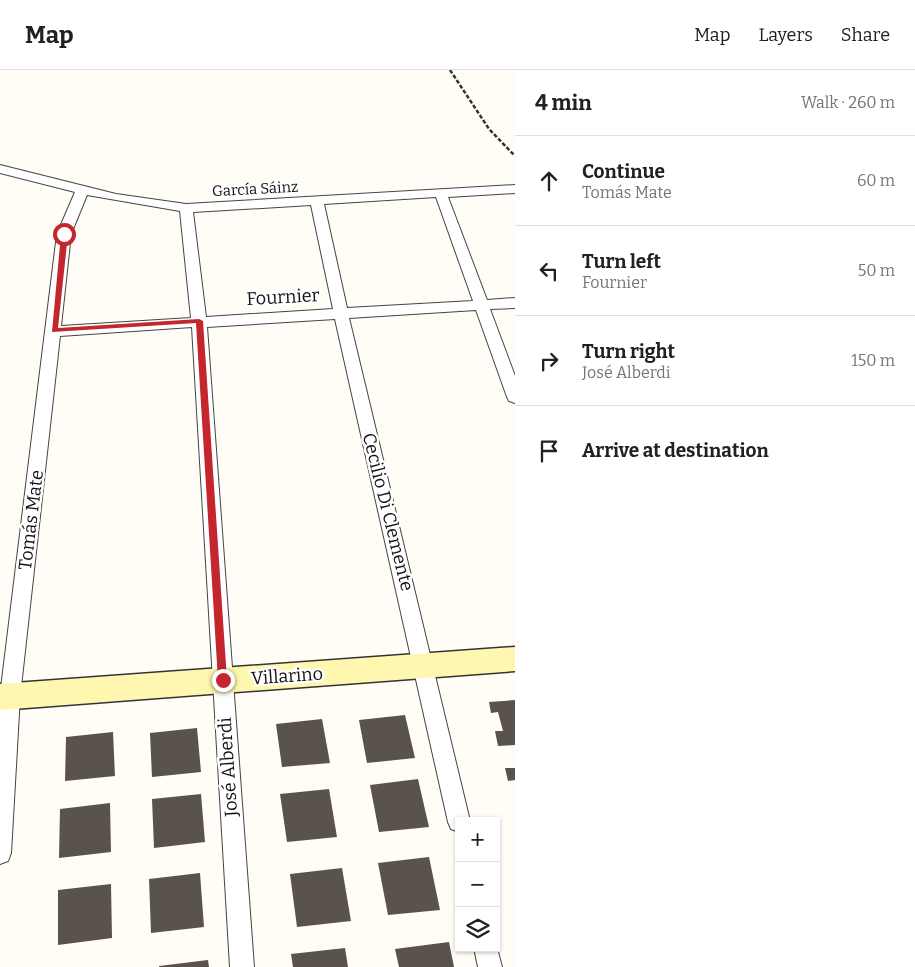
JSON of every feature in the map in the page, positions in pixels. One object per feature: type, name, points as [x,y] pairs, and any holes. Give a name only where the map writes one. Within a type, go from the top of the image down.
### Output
[{"type":"street","name":"García Sáinz","points":[[0,170],[82,192],[154,205],[186,208],[317,202],[440,192],[515,189]]},
{"type":"street","name":"Tomás Mate","points":[[0,853],[5,696],[54,331],[64,234],[82,192]]},
{"type":"street","points":[[440,192],[515,397]]},
{"type":"street","name":"Cecilio Di Clemente","points":[[317,202],[340,312],[425,666],[458,817]]},
{"type":"street","name":"José Alberdi","points":[[186,208],[199,321],[242,967]]},
{"type":"street","name":"Fournier","points":[[54,331],[340,312],[515,303]]},
{"type":"street","name":"Villarino","points":[[5,696],[515,659]]},
{"type":"street","points":[[487,952],[490,967]]},
{"type":"path","points":[[450,70],[489,129],[515,156]]},
{"type":"building","points":[[515,700],[515,745],[498,746],[495,731],[503,731],[498,712],[491,713],[489,702]]},
{"type":"building","points":[[405,715],[415,758],[367,763],[359,720]]},
{"type":"building","points":[[322,719],[330,763],[282,767],[276,724]]},
{"type":"building","points":[[197,728],[201,772],[152,777],[150,733]]},
{"type":"building","points":[[113,732],[115,776],[65,781],[66,737]]},
{"type":"building","points":[[505,768],[515,768],[515,780],[508,781]]},
{"type":"building","points":[[418,779],[429,827],[379,832],[370,785]]},
{"type":"building","points":[[329,789],[337,837],[287,842],[280,794]]},
{"type":"building","points":[[201,794],[205,842],[154,848],[152,799]]},
{"type":"building","points":[[110,803],[111,852],[59,858],[60,809]]},
{"type":"building","points":[[429,857],[440,910],[388,915],[378,863]]},
{"type":"building","points":[[342,868],[351,921],[297,927],[290,874]]},
{"type":"building","points":[[200,873],[204,927],[151,933],[149,879]]},
{"type":"building","points":[[111,884],[112,938],[58,945],[58,890]]},
{"type":"building","points":[[449,942],[454,967],[399,967],[395,949]]},
{"type":"building","points":[[345,948],[348,967],[293,967],[291,954]]},
{"type":"building","points":[[208,960],[209,967],[159,967],[159,966]]},
{"type":"route","points":[[64,234],[54,331],[199,321],[223,680]]}]
